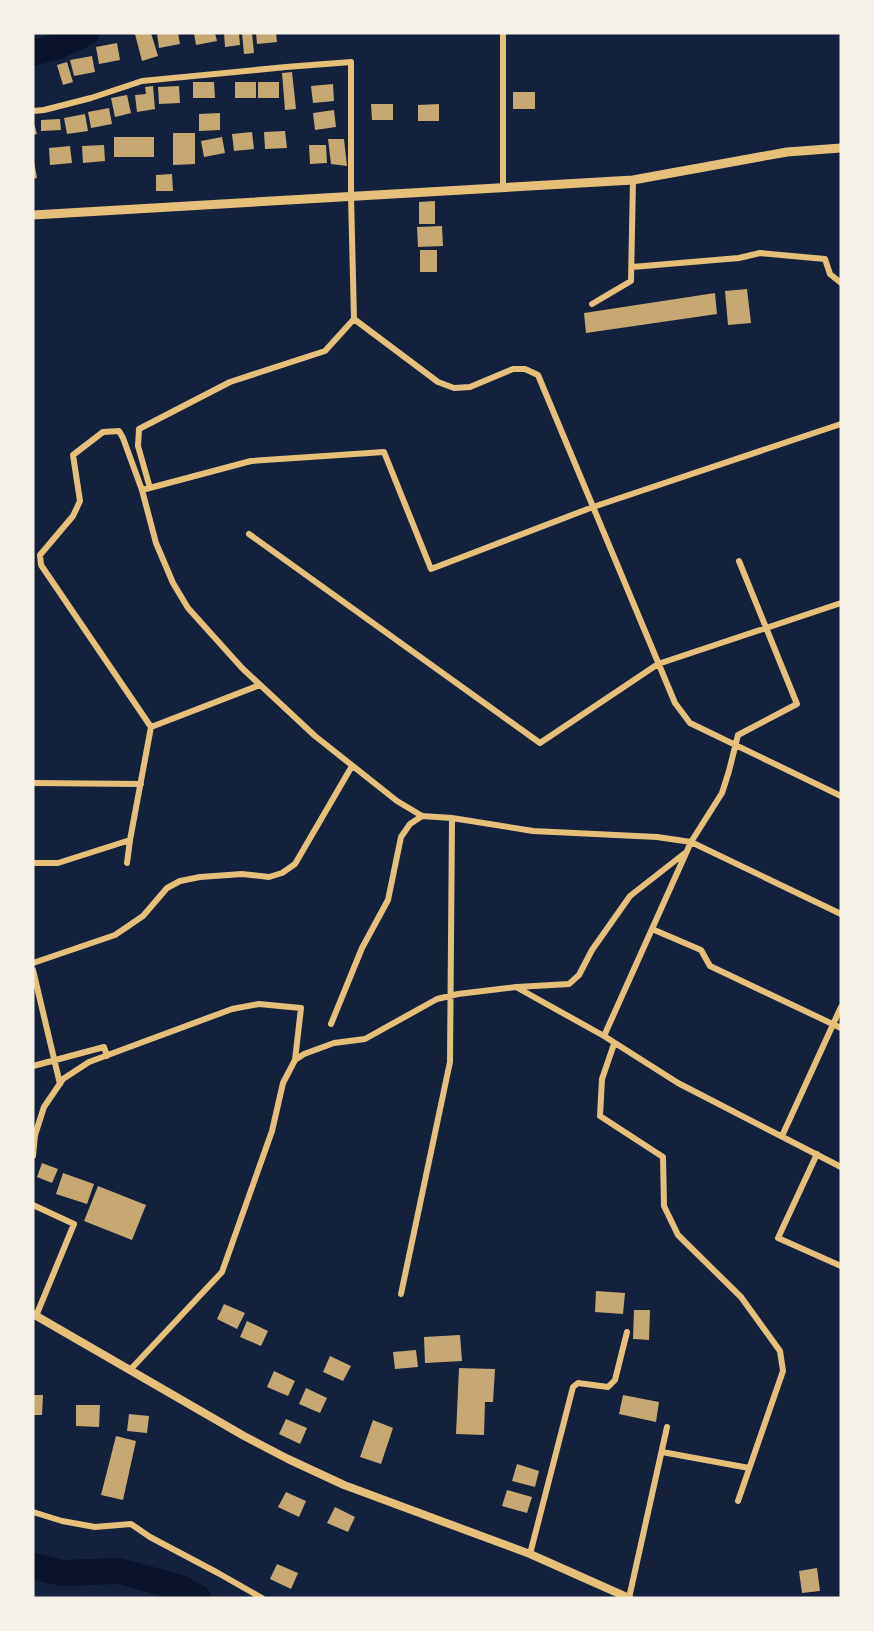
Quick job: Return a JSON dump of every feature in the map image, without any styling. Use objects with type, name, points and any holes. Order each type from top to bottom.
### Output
[{"type":"main road","points":[[33,215],[633,180],[787,152],[841,148]]},
{"type":"street","points":[[502,33],[503,188]]},
{"type":"street","points":[[33,111],[91,98],[142,81],[351,62],[354,319],[325,351],[230,382],[138,429],[138,446],[150,488]]},
{"type":"street","points":[[592,304],[631,281],[633,180]]},
{"type":"street","points":[[632,267],[739,258],[760,253],[825,259],[830,274],[841,283]]},
{"type":"street","points":[[354,319],[438,382],[454,388],[470,387],[513,369],[525,369],[538,375],[675,703],[690,723],[841,796]]},
{"type":"street","points":[[142,490],[251,461],[384,452],[431,569],[593,507],[841,424]]},
{"type":"street","points":[[127,863],[152,727],[41,565],[40,555],[73,516],[80,501],[73,455],[103,432],[119,431],[142,490],[156,543],[173,583],[188,608],[242,668],[315,736],[397,801],[422,816],[452,818],[533,831],[657,837],[691,842],[841,914]]},
{"type":"street","points":[[249,534],[540,743],[658,664],[841,603]]},
{"type":"street","points":[[604,1036],[691,842],[722,793],[738,735],[797,704],[739,561]]},
{"type":"street","points":[[152,727],[260,684]]},
{"type":"street","points":[[33,963],[115,935],[143,916],[167,888],[180,881],[242,874],[269,877],[282,873],[295,864],[352,766]]},
{"type":"street","points":[[33,783],[141,784]]},
{"type":"street","points":[[331,1024],[362,948],[388,900],[401,837],[411,824],[422,816]]},
{"type":"street","points":[[401,1294],[450,1062],[452,818]]},
{"type":"street","points":[[33,864],[58,863],[130,840]]},
{"type":"street","points":[[295,1060],[304,1054],[334,1043],[365,1039],[437,999],[516,987],[569,984],[579,975],[592,950],[630,896],[686,853]]},
{"type":"street","points":[[652,928],[701,950],[710,966],[841,1028]]},
{"type":"street","points":[[33,970],[60,1084]]},
{"type":"street","points":[[516,987],[604,1036],[678,1083],[841,1167]]},
{"type":"street","points":[[33,1156],[35,1135],[44,1107],[63,1079],[89,1062],[232,1009],[259,1004],[301,1008],[295,1060],[283,1083],[272,1131],[222,1272],[130,1370]]},
{"type":"street","points":[[782,1136],[841,1007]]},
{"type":"street","points":[[614,1044],[602,1079],[600,1116],[663,1157],[664,1206],[678,1236],[741,1297],[780,1351],[783,1371],[738,1501]]},
{"type":"street","points":[[33,1066],[104,1047],[107,1056]]},
{"type":"street","points":[[817,1154],[778,1238],[841,1266]]},
{"type":"street","points":[[33,1205],[74,1224],[35,1315],[244,1436],[297,1463],[344,1485],[530,1554],[629,1598],[667,1427]]},
{"type":"street","points":[[530,1554],[573,1387],[578,1383],[608,1387],[615,1380],[627,1332]]},
{"type":"street","points":[[662,1452],[749,1468]]},
{"type":"street","points":[[33,1512],[62,1521],[95,1527],[131,1524],[150,1537],[262,1598]]},
{"type":"building","points":[[151,33],[158,56],[142,61],[135,34]]},
{"type":"building","points":[[157,33],[178,33],[180,44],[159,48]]},
{"type":"building","points":[[194,33],[215,33],[217,41],[196,45]]},
{"type":"building","points":[[224,33],[239,33],[240,45],[225,47]]},
{"type":"building","points":[[242,33],[252,33],[254,53],[244,54]]},
{"type":"building","points":[[256,33],[276,33],[277,42],[257,44]]},
{"type":"building","points":[[117,43],[120,60],[99,64],[96,47]]},
{"type":"building","points":[[92,56],[95,72],[74,76],[70,60]]},
{"type":"building","points":[[67,62],[73,82],[63,85],[57,65]]},
{"type":"building","points":[[292,72],[296,109],[285,110],[282,73]]},
{"type":"building","points":[[193,82],[214,82],[215,98],[193,98]]},
{"type":"building","points":[[235,82],[256,82],[256,98],[235,98]]},
{"type":"building","points":[[258,82],[279,82],[279,98],[258,98]]},
{"type":"building","points":[[333,84],[334,101],[313,103],[311,86]]},
{"type":"building","points":[[153,86],[155,109],[137,112],[135,95],[146,94],[145,87]]},
{"type":"building","points":[[179,86],[180,103],[159,104],[158,87]]},
{"type":"building","points":[[513,92],[535,92],[535,109],[513,109]]},
{"type":"building","points":[[127,95],[131,113],[115,117],[111,98]]},
{"type":"building","points":[[371,104],[393,104],[393,120],[372,120]]},
{"type":"building","points":[[439,104],[439,121],[418,121],[418,105]]},
{"type":"building","points":[[109,108],[112,124],[91,128],[88,112]]},
{"type":"building","points":[[334,110],[336,127],[315,130],[313,113]]},
{"type":"building","points":[[220,113],[220,130],[199,131],[199,114]]},
{"type":"building","points":[[85,114],[88,131],[67,134],[64,118]]},
{"type":"building","points":[[60,119],[61,130],[41,131],[41,120]]},
{"type":"building","points":[[33,120],[37,134],[33,135]]},
{"type":"building","points":[[285,131],[287,148],[265,149],[264,132]]},
{"type":"building","points":[[252,132],[254,149],[234,151],[232,134]]},
{"type":"building","points":[[173,133],[195,133],[195,164],[173,165]]},
{"type":"building","points":[[114,137],[154,137],[154,157],[114,157]]},
{"type":"building","points":[[222,137],[225,153],[204,157],[201,141]]},
{"type":"building","points":[[328,139],[344,139],[347,166],[331,164]]},
{"type":"building","points":[[104,145],[105,161],[83,163],[82,146]]},
{"type":"building","points":[[309,145],[326,145],[327,163],[310,164]]},
{"type":"building","points":[[70,146],[72,163],[50,165],[49,148]]},
{"type":"building","points":[[33,161],[37,178],[33,179]]},
{"type":"building","points":[[172,174],[173,191],[156,191],[156,175]]},
{"type":"building","points":[[435,201],[435,224],[419,224],[419,202]]},
{"type":"building","points":[[442,226],[443,246],[418,247],[417,227]]},
{"type":"building","points":[[420,250],[437,250],[437,272],[420,272]]},
{"type":"building","points":[[747,289],[751,323],[728,325],[725,291]]},
{"type":"building","points":[[715,293],[717,314],[586,333],[584,313]]},
{"type":"building","points":[[42,1163],[58,1169],[52,1183],[37,1177]]},
{"type":"building","points":[[63,1173],[94,1184],[87,1204],[56,1194]]},
{"type":"building","points":[[98,1186],[146,1205],[132,1240],[84,1221]]},
{"type":"building","points":[[596,1291],[625,1293],[623,1314],[595,1312]]},
{"type":"building","points":[[224,1304],[245,1313],[237,1329],[217,1319]]},
{"type":"building","points":[[634,1310],[650,1310],[649,1340],[633,1339]]},
{"type":"building","points":[[247,1321],[268,1331],[261,1346],[240,1337]]},
{"type":"building","points":[[460,1335],[462,1361],[425,1363],[424,1337]]},
{"type":"building","points":[[416,1350],[418,1367],[395,1369],[393,1352]]},
{"type":"building","points":[[330,1356],[351,1366],[343,1381],[323,1372]]},
{"type":"building","points":[[459,1368],[495,1369],[493,1402],[485,1402],[484,1435],[456,1434]]},
{"type":"building","points":[[274,1371],[295,1381],[288,1396],[267,1387]]},
{"type":"building","points":[[306,1388],[327,1398],[320,1413],[299,1404]]},
{"type":"building","points":[[33,1395],[43,1395],[42,1415],[33,1415]]},
{"type":"building","points":[[623,1395],[659,1402],[656,1422],[619,1414]]},
{"type":"building","points":[[76,1405],[100,1405],[99,1427],[76,1426]]},
{"type":"building","points":[[129,1414],[149,1416],[147,1433],[127,1431]]},
{"type":"building","points":[[286,1419],[307,1428],[300,1444],[279,1434]]},
{"type":"building","points":[[373,1420],[393,1428],[381,1464],[360,1457]]},
{"type":"building","points":[[116,1436],[136,1441],[123,1500],[101,1495]]},
{"type":"building","points":[[517,1464],[539,1471],[535,1487],[512,1481]]},
{"type":"building","points":[[507,1490],[532,1497],[527,1513],[502,1506]]},
{"type":"building","points":[[286,1492],[306,1501],[299,1517],[278,1507]]},
{"type":"building","points":[[335,1507],[355,1517],[348,1532],[327,1523]]},
{"type":"building","points":[[277,1564],[298,1573],[291,1589],[270,1579]]},
{"type":"building","points":[[817,1568],[820,1591],[802,1593],[799,1571]]},
{"type":"waterway","points":[[33,53],[56,47],[86,33]]},
{"type":"waterway","points":[[33,1566],[63,1573],[119,1571],[181,1588],[198,1598]]}]
